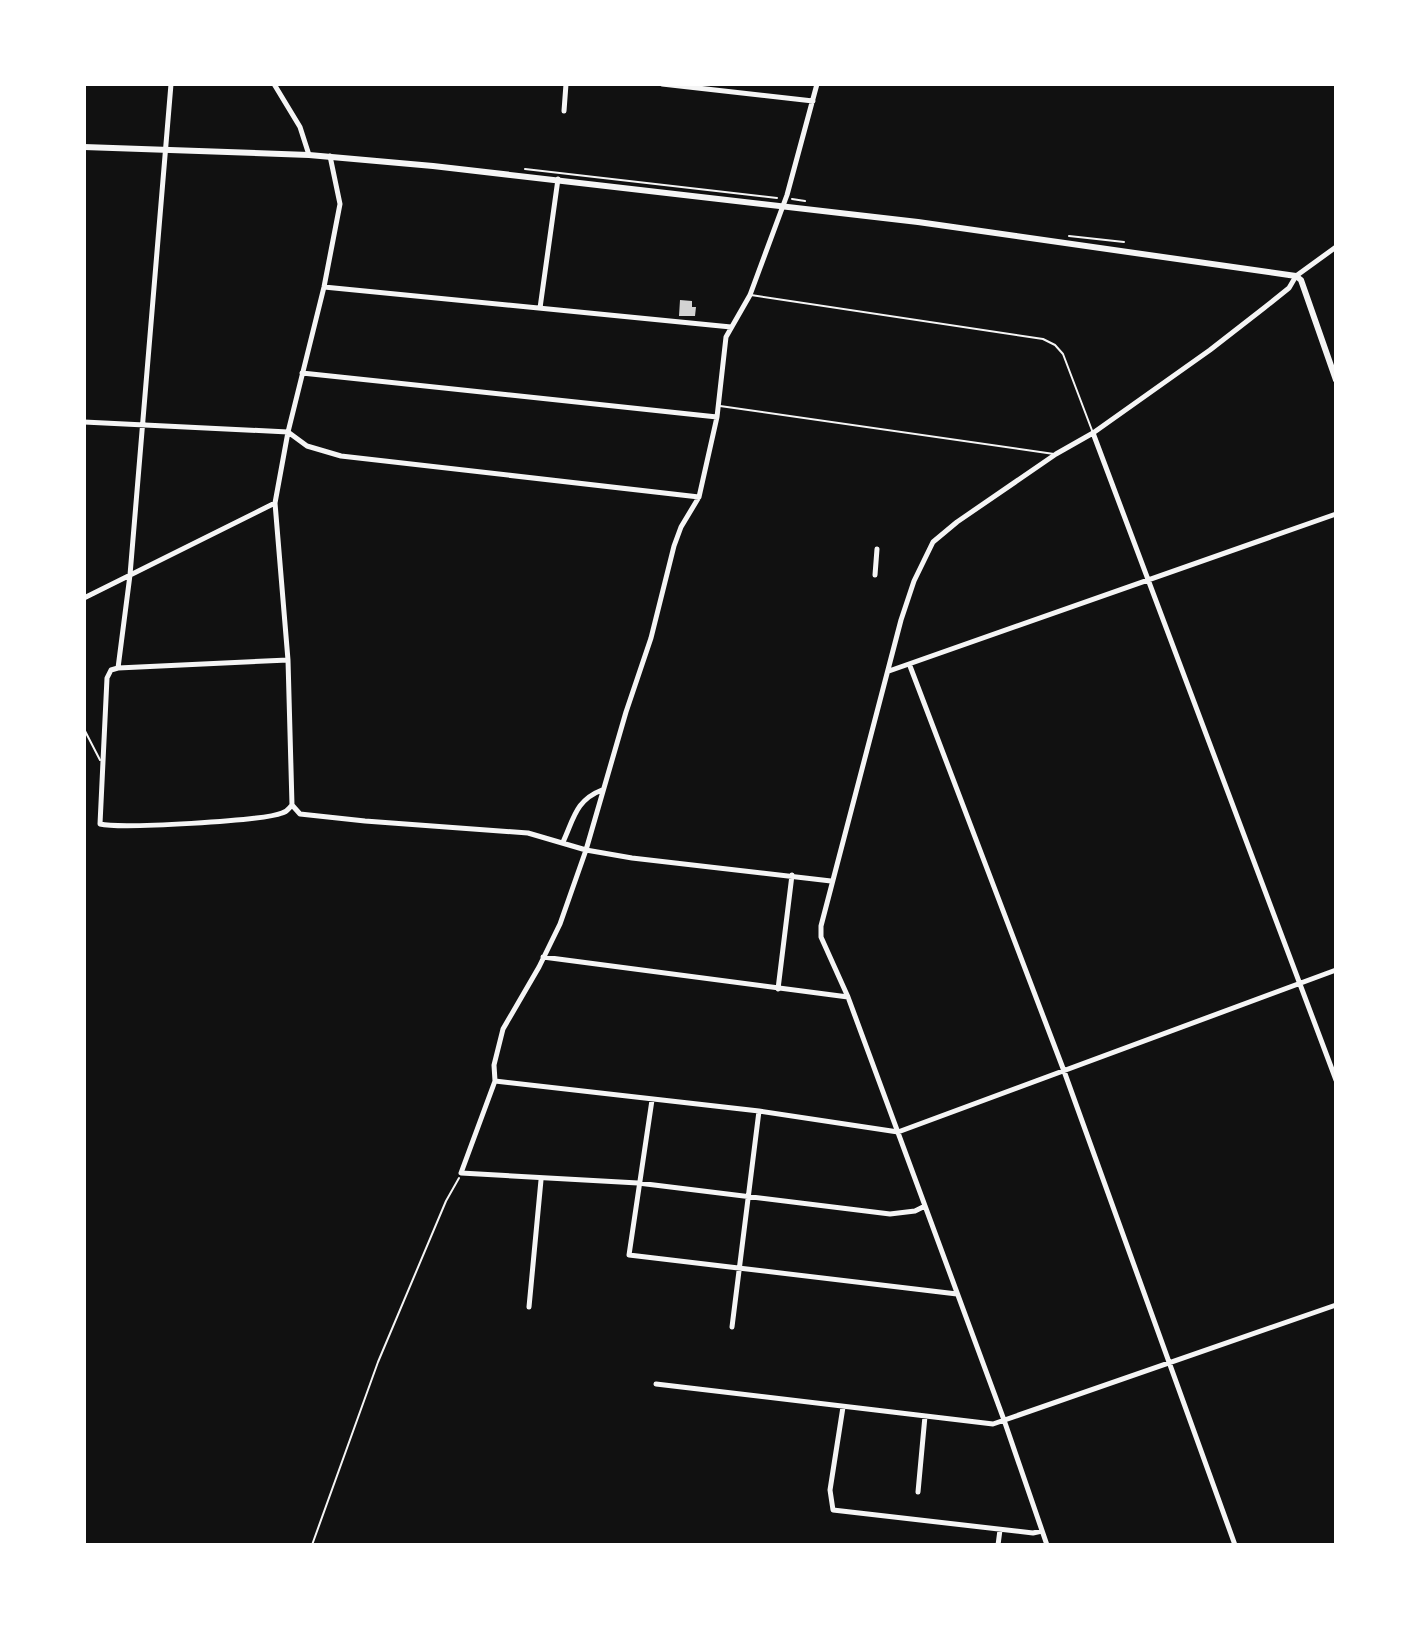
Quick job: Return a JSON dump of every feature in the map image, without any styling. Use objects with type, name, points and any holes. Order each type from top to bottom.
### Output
[{"type":"street","points":[[118,668],[144,424],[171,84]]},
{"type":"street","points":[[274,84],[300,127],[309,155]]},
{"type":"street","points":[[564,111],[566,84]]},
{"type":"street","points":[[662,84],[813,101]]},
{"type":"street","points":[[817,84],[783,206],[750,295],[726,337],[717,417],[699,497],[674,546],[651,638],[586,850],[566,909],[503,1029],[494,1065],[495,1081],[461,1173],[541,1180],[638,1183],[890,1214],[915,1211],[925,1206]]},
{"type":"street","points":[[84,147],[330,156],[558,179],[783,206],[1296,276],[1301,280],[1336,380]]},
{"type":"street","points":[[330,156],[340,204],[275,503],[288,660],[292,805],[300,814],[528,833],[586,850],[632,858],[831,881]]},
{"type":"street","points":[[540,308],[558,179]]},
{"type":"street","points":[[1047,1545],[848,997],[821,937],[831,881],[914,581],[933,542],[1056,454],[1093,433],[1264,308],[1289,288],[1296,276],[1336,247]]},
{"type":"street","points":[[324,287],[731,327]]},
{"type":"street","points":[[302,373],[717,417]]},
{"type":"street","points":[[84,422],[288,432],[307,446],[341,456],[699,497]]},
{"type":"street","points":[[1093,433],[1336,1080]]},
{"type":"street","points":[[84,598],[275,503]]},
{"type":"street","points":[[889,671],[1336,514]]},
{"type":"street","points":[[875,575],[877,549]]},
{"type":"street","points":[[288,660],[111,670],[107,678],[100,824],[160,824],[266,816],[285,813],[292,805]]},
{"type":"street","points":[[910,666],[1064,1071],[1235,1545]]},
{"type":"street","points":[[563,842],[585,798],[603,789]]},
{"type":"street","points":[[778,989],[792,875]]},
{"type":"street","points":[[543,957],[848,997]]},
{"type":"street","points":[[495,1081],[759,1111],[898,1132],[1336,970]]},
{"type":"street","points":[[652,1100],[629,1255],[957,1294]]},
{"type":"street","points":[[732,1327],[759,1111]]},
{"type":"street","points":[[529,1307],[541,1180]]},
{"type":"street","points":[[656,1384],[993,1424],[1336,1305]]},
{"type":"street","points":[[843,1406],[830,1490],[833,1510],[1000,1530],[1042,1531]]},
{"type":"street","points":[[918,1492],[925,1416]]},
{"type":"street","points":[[998,1545],[1000,1530]]},
{"type":"lane","points":[[750,295],[1043,339],[1063,354],[1093,433]]},
{"type":"lane","points":[[717,405],[1056,454]]},
{"type":"lane","points":[[84,729],[103,766]]},
{"type":"path","points":[[312,1545],[378,1362],[446,1201],[461,1173]]},
{"type":"building","points":[[680,300],[692,301],[692,307],[696,307],[695,316],[679,316]]}]
